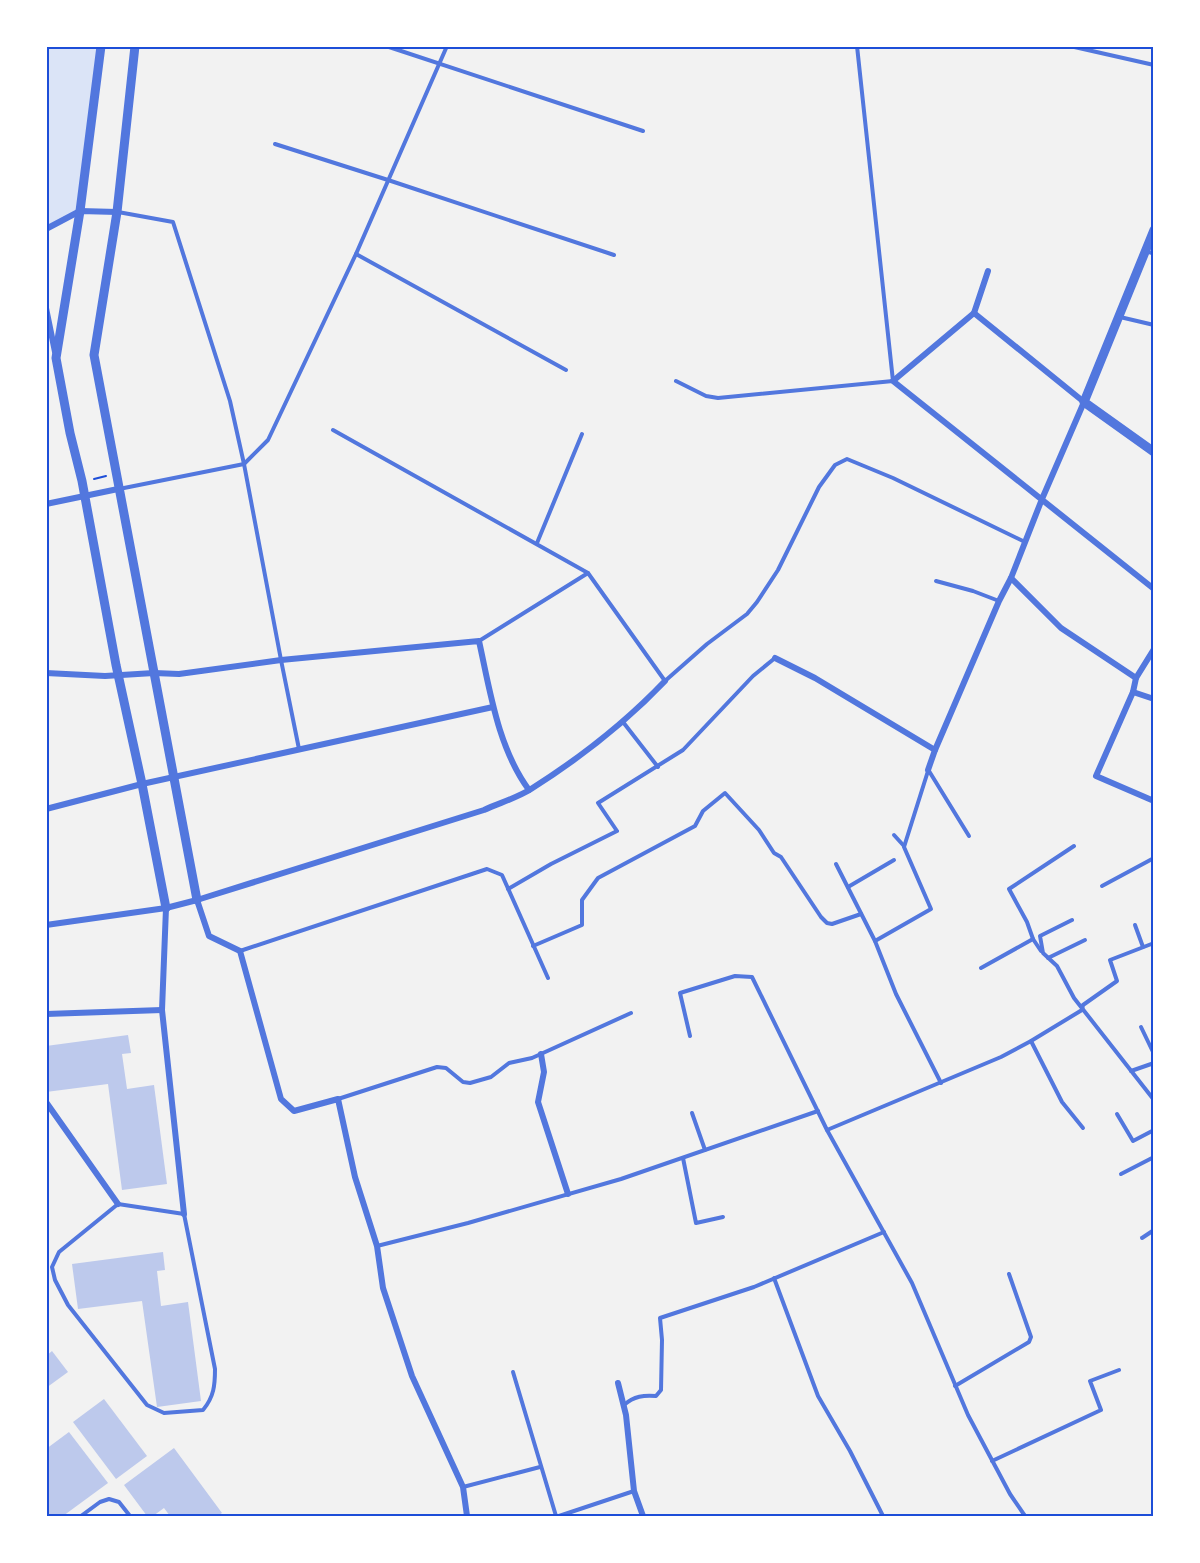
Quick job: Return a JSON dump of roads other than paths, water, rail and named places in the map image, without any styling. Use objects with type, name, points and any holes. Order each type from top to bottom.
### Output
[{"type":"street","points":[[56,358],[80,212],[101,46]]},
{"type":"street","points":[[135,46],[117,212],[94,355],[197,900],[208,936],[240,951],[281,1099],[294,1111],[338,1099],[355,1177],[377,1246],[383,1288],[412,1376],[463,1487],[467,1516]]},
{"type":"street","points":[[46,229],[80,212],[117,212]]},
{"type":"street","points":[[928,770],[999,601],[1011,578],[1119,317],[1149,252],[1154,230]]},
{"type":"street","points":[[988,271],[974,313],[892,381],[1154,589]]},
{"type":"street","points":[[46,308],[166,908],[162,1010],[184,1214]]},
{"type":"street","points":[[974,313],[1084,402],[1154,452]]},
{"type":"street","points":[[46,504],[118,489]]},
{"type":"street","points":[[1011,578],[1061,628],[1136,678]]},
{"type":"street","points":[[46,673],[179,674],[280,660],[479,640],[493,707],[510,758],[518,775],[529,790]]},
{"type":"street","points":[[1154,649],[1136,678],[1133,692],[1096,776],[1154,801]]},
{"type":"street","points":[[775,658],[815,678],[935,750]]},
{"type":"street","points":[[46,925],[166,908],[197,900],[484,810],[529,790],[598,742],[623,722],[665,681]]},
{"type":"street","points":[[1133,692],[1154,699]]},
{"type":"street","points":[[46,809],[142,784],[493,707]]},
{"type":"street","points":[[46,1014],[162,1010]]},
{"type":"street","points":[[541,1054],[544,1072],[538,1102],[568,1194]]},
{"type":"street","points":[[46,1102],[118,1204]]},
{"type":"street","points":[[618,1383],[624,1405],[634,1491],[643,1516]]},
{"type":"lane","points":[[386,46],[642,131]]},
{"type":"lane","points":[[118,489],[244,464],[268,440],[356,255],[447,46]]},
{"type":"lane","points":[[676,381],[706,396],[718,398],[892,381],[857,46]]},
{"type":"lane","points":[[1070,46],[1154,65]]},
{"type":"lane","points":[[275,144],[614,255]]},
{"type":"lane","points":[[117,212],[173,222],[230,401],[299,749]]},
{"type":"lane","points":[[356,255],[566,370]]},
{"type":"lane","points":[[1119,317],[1154,325]]},
{"type":"lane","points":[[333,430],[588,573],[665,681],[707,644],[747,614],[757,603],[778,570],[819,487],[835,465],[847,459],[893,478],[1025,542]]},
{"type":"lane","points":[[537,543],[582,434]]},
{"type":"lane","points":[[479,640],[588,573]]},
{"type":"lane","points":[[936,581],[999,601]]},
{"type":"lane","points":[[508,890],[551,864],[616,831],[598,803],[683,750],[753,676],[775,658]]},
{"type":"lane","points":[[623,722],[658,767]]},
{"type":"lane","points":[[928,770],[969,836]]},
{"type":"lane","points":[[904,847],[928,770]]},
{"type":"lane","points":[[533,946],[582,925],[582,900],[598,878],[695,826],[703,811],[725,792],[759,830],[774,853],[781,857],[827,923],[832,924],[861,914]]},
{"type":"lane","points":[[875,941],[931,909],[904,847],[894,835]]},
{"type":"lane","points":[[1074,846],[1009,889],[1027,922],[1033,939],[1043,953],[1057,966],[1082,1010],[1154,1100]]},
{"type":"lane","points":[[1102,886],[1154,858]]},
{"type":"lane","points":[[848,887],[894,860]]},
{"type":"lane","points":[[836,864],[875,941],[896,994],[941,1083]]},
{"type":"lane","points":[[240,951],[488,869],[502,875],[548,978]]},
{"type":"lane","points":[[1043,953],[1040,936],[1072,920]]},
{"type":"lane","points":[[1135,925],[1143,947]]},
{"type":"lane","points":[[981,968],[1033,939]]},
{"type":"lane","points":[[1048,958],[1085,940]]},
{"type":"lane","points":[[827,1130],[941,1083],[1031,1041],[1082,1010],[1083,1005],[1117,981],[1110,960],[1154,943]]},
{"type":"lane","points":[[690,1036],[680,993],[735,976],[752,977],[827,1130],[912,1283],[968,1415],[1025,1516]]},
{"type":"lane","points":[[338,1099],[437,1067],[446,1068],[463,1082],[470,1083],[491,1077],[509,1063],[541,1054],[631,1013]]},
{"type":"lane","points":[[1141,1027],[1154,1054]]},
{"type":"lane","points":[[1031,1041],[1062,1102],[1083,1128]]},
{"type":"lane","points":[[1131,1071],[1154,1063]]},
{"type":"lane","points":[[377,1246],[568,1194],[683,1158],[818,1111]]},
{"type":"lane","points":[[692,1113],[705,1150]]},
{"type":"lane","points":[[1117,1114],[1133,1141],[1154,1130]]},
{"type":"lane","points":[[1121,1174],[1154,1157]]},
{"type":"lane","points":[[683,1158],[696,1223],[723,1217]]},
{"type":"lane","points":[[118,1204],[184,1214],[215,1369],[215,1386],[210,1401],[203,1410],[164,1413],[147,1405],[68,1305],[55,1280],[52,1267],[59,1252],[118,1204]]},
{"type":"lane","points":[[1142,1238],[1154,1230]]},
{"type":"lane","points":[[624,1405],[631,1399],[647,1395],[656,1396],[661,1390],[660,1318],[774,1278],[884,1232]]},
{"type":"lane","points":[[955,1386],[1029,1342],[1031,1337],[1009,1274]]},
{"type":"lane","points":[[774,1278],[818,1396],[883,1516]]},
{"type":"lane","points":[[992,1461],[1101,1410],[1090,1381],[1119,1370]]},
{"type":"lane","points":[[513,1372],[540,1467],[558,1516],[634,1491]]},
{"type":"lane","points":[[463,1487],[540,1467]]},
{"type":"lane","points":[[81,1516],[109,1498],[119,1502],[130,1516]]}]
